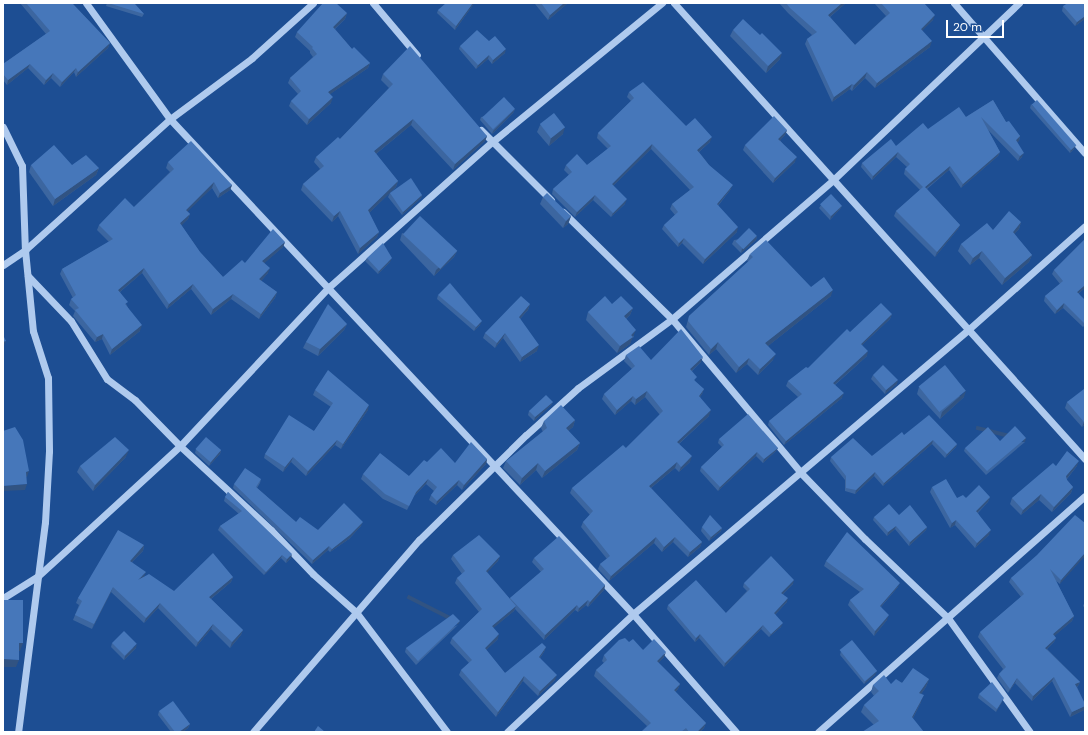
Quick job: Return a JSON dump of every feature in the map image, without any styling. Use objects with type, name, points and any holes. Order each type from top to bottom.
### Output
[{"type":"street","points":[[86,3],[170,119],[329,287],[632,614],[736,732]]},
{"type":"street","points":[[3,265],[25,250],[170,119],[252,58],[313,3]]},
{"type":"street","points":[[374,3],[425,63]]},
{"type":"street","points":[[3,598],[37,577],[180,446],[329,287],[492,142],[662,3]]},
{"type":"street","points":[[674,3],[1085,459]]},
{"type":"street","points":[[954,3],[1085,153]]},
{"type":"street","points":[[253,732],[419,540],[494,466],[578,388],[672,318],[833,180],[983,35],[1019,3]]},
{"type":"street","points":[[476,124],[492,142],[672,318],[801,473],[865,539],[948,618],[1030,732]]},
{"type":"street","points":[[3,127],[22,166],[25,250],[33,330],[48,378],[49,451],[45,522],[37,577],[29,660],[18,732]]},
{"type":"street","points":[[507,732],[632,614],[801,473],[969,329],[1085,226]]},
{"type":"street","points":[[28,276],[71,321],[108,379],[135,400],[180,446],[356,612],[447,732]]},
{"type":"street","points":[[818,732],[1085,496]]},
{"type":"building","points":[[26,3],[72,3],[110,43],[78,72],[76,68],[62,82],[53,73],[46,80],[30,64],[8,80],[3,74],[3,64],[50,31]]},
{"type":"building","points":[[108,3],[134,3],[144,14]]},
{"type":"building","points":[[323,3],[336,3],[347,13],[333,27],[352,49],[354,47],[370,63],[328,92],[333,97],[309,119],[291,101],[301,91],[290,78],[317,54],[312,48],[313,47],[297,32]]},
{"type":"building","points":[[446,3],[473,3],[456,26],[438,10]]},
{"type":"building","points":[[541,3],[564,3],[550,15]]},
{"type":"building","points":[[786,3],[842,3],[828,15],[855,45],[890,13],[881,3],[924,3],[935,15],[921,29],[932,41],[877,83],[867,72],[854,85],[852,84],[834,97],[807,39],[817,32]]},
{"type":"building","points":[[1068,3],[1085,3],[1085,16],[1077,22],[1063,6]]},
{"type":"building","points":[[743,19],[760,35],[762,33],[782,53],[768,66],[733,30]]},
{"type":"building","points":[[477,30],[489,41],[495,36],[506,49],[493,60],[489,55],[478,65],[460,46]]},
{"type":"building","points":[[410,46],[487,136],[455,164],[413,119],[374,151],[398,181],[368,210],[379,232],[360,248],[340,211],[334,216],[303,184],[324,166],[316,157],[338,137],[340,139],[393,84],[383,74]]},
{"type":"building","points":[[643,82],[686,126],[695,118],[712,137],[697,150],[709,165],[733,185],[717,204],[738,227],[705,259],[684,238],[679,243],[664,225],[678,212],[672,204],[694,187],[652,144],[612,184],[627,199],[613,213],[595,195],[577,212],[553,189],[572,172],[566,165],[577,154],[587,165],[611,146],[598,133],[634,98],[629,92]]},
{"type":"building","points":[[504,97],[515,109],[493,129],[482,117]]},
{"type":"building","points":[[993,100],[1006,122],[1009,121],[1020,136],[1016,140],[1024,153],[1020,156],[981,117],[1000,152],[963,184],[950,166],[925,187],[960,225],[937,252],[896,211],[923,187],[905,169],[910,164],[898,152],[873,176],[862,163],[891,139],[896,146],[923,123],[928,129],[959,107],[966,117]]},
{"type":"building","points":[[1037,100],[1076,145],[1071,150],[1032,105]]},
{"type":"building","points":[[554,113],[565,127],[551,138],[540,124]]},
{"type":"building","points":[[774,116],[787,130],[778,139],[797,157],[775,178],[745,145]]},
{"type":"building","points":[[191,141],[232,185],[220,193],[214,182],[186,210],[190,214],[180,223],[200,252],[223,277],[242,260],[245,263],[273,229],[285,242],[262,261],[270,268],[259,279],[277,292],[261,314],[233,294],[213,309],[193,284],[169,304],[144,268],[118,290],[128,302],[125,304],[142,325],[112,349],[103,334],[97,337],[75,310],[79,308],[71,299],[76,295],[62,269],[113,239],[99,225],[125,198],[134,207],[174,169],[168,162]]},
{"type":"building","points":[[54,145],[72,165],[86,155],[99,168],[55,199],[31,165]]},
{"type":"building","points":[[411,178],[422,195],[403,212],[390,193]]},
{"type":"building","points":[[547,193],[571,216],[566,221],[543,197]]},
{"type":"building","points":[[831,194],[842,206],[831,216],[820,204]]},
{"type":"building","points":[[1009,211],[1021,222],[1013,232],[1032,255],[1005,278],[982,251],[973,258],[961,244],[987,223],[993,230]]},
{"type":"building","points":[[420,216],[457,251],[440,269],[403,234]]},
{"type":"building","points":[[749,228],[757,236],[743,249],[736,241]]},
{"type":"building","points":[[1085,239],[1085,285],[1077,292],[1085,300],[1084,323],[1064,303],[1057,310],[1045,296],[1063,281],[1054,270]]},
{"type":"building","points":[[766,240],[811,287],[824,277],[833,290],[765,343],[776,354],[760,369],[749,358],[739,367],[718,342],[711,349],[688,321],[689,316],[753,257],[750,254]]},
{"type":"building","points":[[383,243],[392,258],[379,271],[367,258]]},
{"type":"building","points":[[450,283],[482,321],[476,327],[438,295]]},
{"type":"building","points":[[521,296],[530,304],[519,317],[539,345],[522,357],[505,333],[497,343],[485,333]]},
{"type":"building","points":[[605,296],[612,304],[621,296],[633,308],[624,316],[636,330],[631,335],[633,337],[620,346],[588,312]]},
{"type":"building","points":[[881,303],[892,314],[861,344],[868,351],[833,383],[844,393],[786,441],[769,421],[802,394],[788,381],[806,367],[808,368],[847,329],[850,332]]},
{"type":"building","points":[[328,304],[347,324],[320,349],[306,342]]},
{"type":"building","points":[[681,329],[703,357],[690,369],[697,377],[694,380],[704,389],[699,396],[711,410],[677,442],[692,456],[681,467],[677,462],[649,486],[702,542],[690,552],[675,537],[664,547],[656,537],[611,576],[600,564],[610,556],[583,522],[593,511],[572,488],[623,445],[626,448],[663,411],[647,391],[636,399],[633,396],[617,410],[604,394],[635,366],[626,355],[639,346],[651,360]]},
{"type":"building","points":[[3,335],[6,341],[3,342]]},
{"type":"building","points":[[883,365],[898,380],[886,390],[873,375]]},
{"type":"building","points":[[945,365],[966,391],[939,412],[919,386]]},
{"type":"building","points":[[328,370],[369,405],[343,444],[337,440],[308,471],[293,457],[285,467],[265,454],[289,415],[314,431],[333,403],[315,390]]},
{"type":"building","points":[[1084,389],[1085,420],[1084,422],[1067,402]]},
{"type":"building","points":[[546,395],[553,402],[535,417],[529,411]]},
{"type":"building","points":[[561,405],[575,420],[566,428],[580,443],[545,471],[538,463],[522,478],[506,461],[547,428],[544,421]]},
{"type":"building","points":[[748,414],[778,448],[764,459],[757,452],[720,487],[701,467],[724,445],[719,439]]},
{"type":"building","points":[[929,415],[957,444],[947,454],[933,440],[884,483],[875,472],[856,490],[846,488],[846,476],[831,457],[853,438],[872,456],[902,432],[904,435]]},
{"type":"building","points":[[1015,426],[1026,438],[987,471],[965,448],[988,427],[1000,441]]},
{"type":"building","points":[[15,427],[23,440],[29,471],[26,472],[27,484],[3,486],[3,431]]},
{"type":"building","points":[[115,437],[129,450],[95,485],[80,466]]},
{"type":"building","points":[[206,437],[221,450],[211,462],[196,449]]},
{"type":"building","points":[[471,442],[487,459],[464,485],[459,480],[437,501],[431,495],[437,487],[428,479],[416,492],[409,506],[385,494],[363,474],[380,453],[409,476],[424,460],[427,462],[441,448],[455,463]]},
{"type":"building","points":[[1067,451],[1079,461],[1066,476],[1067,480],[1073,487],[1054,507],[1041,494],[1023,510],[1012,498],[1053,463],[1056,466]]},
{"type":"building","points":[[245,468],[261,479],[256,487],[296,522],[300,517],[318,530],[344,503],[363,522],[350,535],[332,549],[329,546],[313,560],[234,484]]},
{"type":"building","points":[[946,479],[957,498],[963,495],[966,498],[979,485],[990,497],[976,511],[991,530],[977,543],[956,520],[952,523],[932,487]]},
{"type":"building","points":[[228,492],[292,554],[287,559],[282,555],[266,572],[220,526],[242,511],[225,497]]},
{"type":"building","points":[[889,504],[899,515],[910,505],[927,527],[910,542],[896,526],[888,532],[874,517]]},
{"type":"building","points":[[710,515],[722,528],[711,537],[702,527]]},
{"type":"building","points":[[1075,515],[1085,523],[1085,553],[1061,580],[1050,569],[1074,616],[1053,634],[1056,638],[1045,648],[1080,682],[1075,684],[1085,706],[1072,712],[1054,677],[1033,696],[1017,678],[1010,689],[999,674],[1006,667],[980,632],[1024,594],[1011,578],[1037,555]]},
{"type":"building","points":[[118,530],[144,545],[130,561],[146,572],[138,580],[149,574],[174,591],[213,553],[233,577],[209,597],[243,630],[232,642],[213,624],[198,642],[160,603],[146,618],[113,587],[94,624],[75,615],[82,601],[78,598]]},
{"type":"building","points":[[847,532],[900,583],[880,606],[889,615],[875,631],[850,600],[864,589],[826,561]]},
{"type":"building","points":[[479,535],[500,556],[486,571],[516,606],[492,626],[499,634],[485,648],[505,673],[542,643],[546,647],[539,657],[557,675],[540,691],[524,676],[498,712],[461,670],[472,660],[452,638],[482,609],[457,578],[465,571],[453,555]]},
{"type":"building","points":[[559,536],[605,585],[590,602],[588,600],[579,608],[577,605],[545,635],[510,598],[544,569],[534,558]]},
{"type":"building","points":[[771,556],[794,580],[781,593],[788,598],[774,613],[783,623],[771,634],[763,625],[725,663],[700,634],[696,638],[668,605],[696,580],[726,613],[750,589],[744,583]]},
{"type":"building","points":[[3,600],[23,600],[23,643],[19,643],[19,660],[3,659]]},
{"type":"building","points":[[453,614],[460,621],[418,661],[406,648]]},
{"type":"building","points":[[124,631],[137,644],[125,656],[112,643]]},
{"type":"building","points":[[625,638],[629,642],[633,639],[643,650],[654,639],[666,652],[657,661],[680,684],[674,690],[706,723],[697,732],[689,732],[686,728],[681,732],[641,732],[651,723],[596,670],[607,660],[604,655],[619,640]]},
{"type":"building","points":[[852,640],[877,671],[865,681],[840,650]]},
{"type":"building","points":[[913,668],[929,679],[919,693],[924,695],[912,717],[924,732],[862,732],[879,721],[864,705],[879,691],[873,685],[884,675],[891,684],[896,679],[902,683]]},
{"type":"building","points":[[992,682],[1004,698],[997,709],[979,694]]},
{"type":"building","points":[[173,701],[190,724],[179,732],[175,732],[159,711]]},
{"type":"building","points":[[318,726],[325,732],[314,732]]}]
